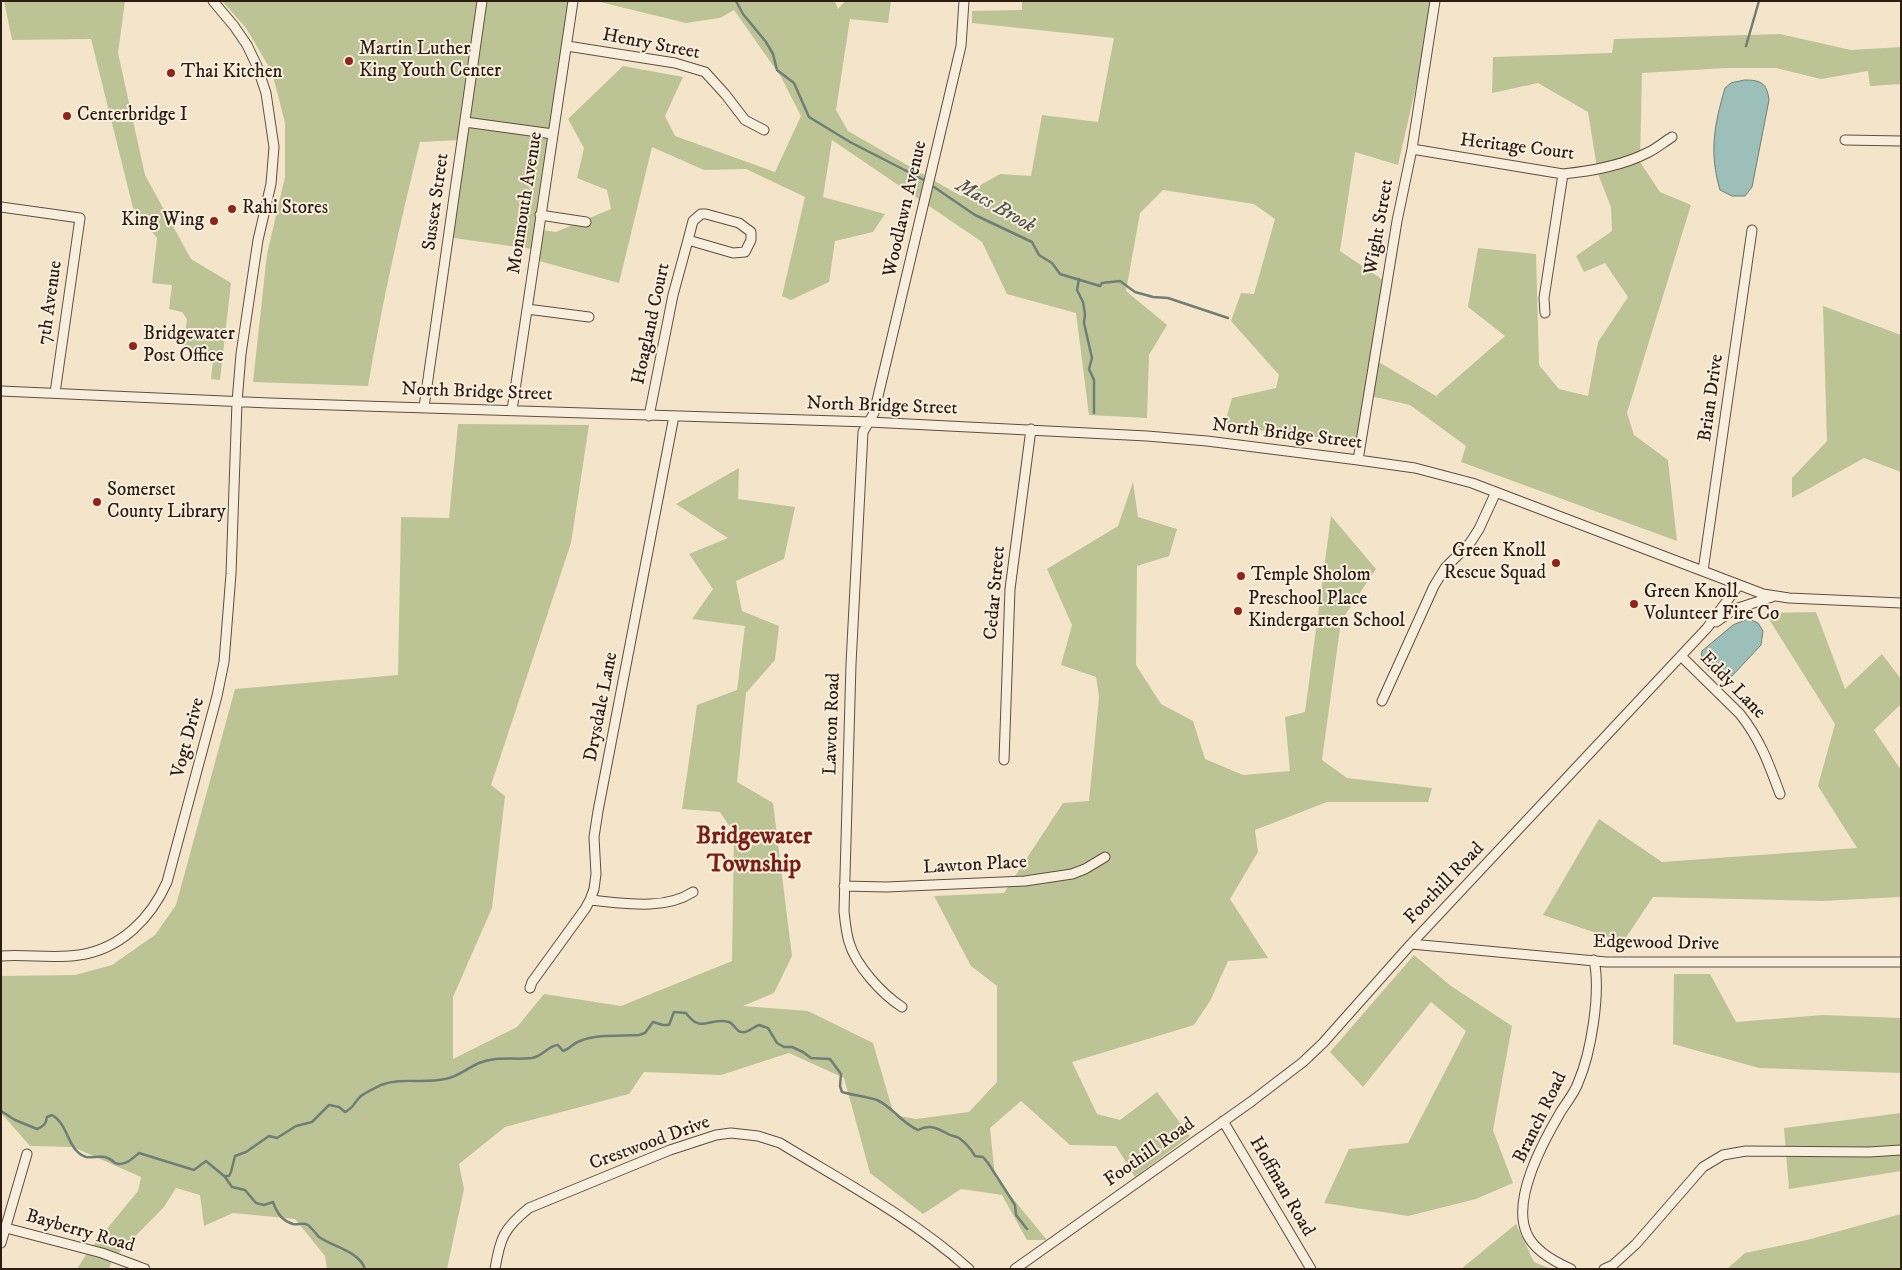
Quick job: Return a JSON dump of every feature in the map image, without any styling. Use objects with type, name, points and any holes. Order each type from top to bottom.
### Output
[{"type":"street","name":"Vogt Drive","points":[[1,956],[69,956],[101,950],[129,934],[145,919],[160,899],[167,882],[217,696],[224,662],[231,574],[237,402],[241,354],[255,256],[271,184],[274,147],[266,93],[257,66],[234,26],[213,1]]},
{"type":"street","name":"Sussex Street","points":[[424,407],[482,1]]},
{"type":"street","name":"Monmouth Avenue","points":[[512,410],[573,1]]},
{"type":"street","name":"Woodlawn Avenue","points":[[869,422],[874,413],[887,364],[961,46],[964,1]]},
{"type":"street","name":"Wight Street","points":[[1358,460],[1397,221],[1412,149],[1435,1]]},
{"type":"street","name":"Henry Street","points":[[567,46],[675,63],[704,72],[725,94],[745,120],[764,130]]},
{"type":"street","points":[[466,122],[553,134]]},
{"type":"street","name":"Heritage Court","points":[[1412,149],[1563,174],[1585,172],[1625,162],[1650,152],[1672,137]]},
{"type":"street","points":[[1845,140],[1901,140]]},
{"type":"street","points":[[1545,313],[1544,298],[1563,174]]},
{"type":"street","name":"7th Avenue","points":[[1,207],[80,218],[55,393]]},
{"type":"street","name":"Hoagland Court","points":[[649,416],[673,296],[693,221],[701,214],[706,214],[739,223],[751,232],[748,247],[741,254],[688,240]]},
{"type":"street","points":[[540,215],[586,222]]},
{"type":"street","name":"Brian Drive","points":[[1703,571],[1752,230]]},
{"type":"street","points":[[527,309],[589,317]]},
{"type":"street","name":"North Bridge Street","points":[[1,390],[237,402],[869,422],[1031,429],[1207,441],[1415,468],[1444,475],[1496,492],[1738,586]]},
{"type":"street","name":"Drysdale Lane","points":[[530,988],[532,982],[586,909],[594,889],[596,874],[594,837],[598,811],[674,416]]},
{"type":"street","name":"Lawton Road","points":[[869,422],[864,432],[851,654],[844,886],[846,927],[856,958],[887,997],[902,1007]]},
{"type":"street","name":"Cedar Street","points":[[1004,760],[1010,589],[1031,429]]},
{"type":"street","points":[[1382,700],[1441,574],[1474,536],[1496,492]]},
{"type":"street","points":[[1738,586],[1775,597],[1901,603]]},
{"type":"street","name":"Foothill Road","points":[[1015,1269],[1303,1062],[1323,1043],[1411,944],[1707,628],[1738,586]]},
{"type":"street","points":[[1707,628],[1735,609],[1746,604],[1775,597]]},
{"type":"street","name":"Eddy Lane","points":[[1681,656],[1748,723],[1756,735],[1780,794]]},
{"type":"street","name":"Lawton Place","points":[[844,886],[886,887],[1025,881],[1072,874],[1084,870],[1105,857]]},
{"type":"street","points":[[590,900],[644,904],[668,902],[694,892]]},
{"type":"street","name":"Edgewood Drive","points":[[1411,944],[1626,962],[1901,962]]},
{"type":"street","name":"Branch Road","points":[[1571,1269],[1536,1247],[1528,1236],[1523,1218],[1524,1200],[1527,1185],[1542,1145],[1577,1086],[1586,1061],[1595,1007],[1596,968],[1594,960]]},
{"type":"street","name":"Hoffman Road","points":[[1223,1121],[1310,1269]]},
{"type":"street","name":"Crestwood Drive","points":[[495,1269],[506,1230],[512,1222],[529,1208],[670,1150],[716,1135],[731,1133],[758,1136],[780,1143],[906,1220],[969,1269]]},
{"type":"street","points":[[1604,1269],[1625,1256],[1703,1168],[1724,1155],[1746,1150],[1869,1152],[1901,1150]]},
{"type":"street","points":[[1,1243],[27,1154]]},
{"type":"street","name":"Bayberry Road","points":[[6,1228],[102,1253],[145,1269]]},
{"type":"green space","points":[[4,1],[125,1],[118,53],[145,175],[191,259],[231,283],[220,380],[211,379],[214,353],[183,347],[187,319],[182,312],[169,309],[172,285],[152,283],[157,238],[133,208],[91,39],[12,40]]},
{"type":"green space","points":[[222,1],[570,2],[536,229],[556,232],[611,209],[607,190],[577,178],[584,148],[568,119],[623,66],[683,77],[665,116],[675,136],[775,172],[801,116],[781,77],[734,10],[720,18],[686,23],[596,1],[835,1],[838,9],[845,1],[891,1],[888,23],[850,19],[836,110],[848,131],[961,196],[1000,174],[1031,176],[1042,115],[1098,122],[1114,38],[972,23],[972,11],[1022,10],[1022,1],[1421,1],[1434,3],[1398,165],[1355,152],[1340,251],[1386,282],[1372,358],[1436,396],[1505,336],[1468,307],[1478,248],[1536,254],[1539,365],[1559,389],[1588,396],[1598,342],[1628,297],[1605,263],[1584,272],[1576,256],[1612,231],[1611,207],[1598,174],[1588,112],[1538,83],[1492,93],[1493,57],[1612,53],[1614,39],[1780,34],[1851,50],[1901,47],[1901,84],[1870,86],[1868,71],[1821,79],[1776,68],[1726,68],[1642,73],[1640,162],[1660,192],[1691,205],[1627,413],[1634,435],[1668,460],[1677,541],[1461,462],[1466,446],[1410,405],[1366,395],[1359,442],[1224,426],[1232,398],[1276,388],[1279,375],[1231,321],[1241,293],[1254,294],[1275,219],[1254,204],[1163,190],[1140,213],[1126,291],[1167,325],[1149,355],[1147,418],[1089,415],[1076,313],[1007,294],[982,242],[832,140],[823,197],[885,214],[873,232],[835,241],[829,282],[791,300],[782,296],[805,197],[746,169],[704,170],[652,147],[619,283],[532,259],[532,249],[447,237],[461,140],[420,142],[379,325],[368,386],[253,382],[267,254],[285,177],[285,123],[272,72],[246,28]]},
{"type":"green space","points":[[1823,306],[1901,335],[1901,472],[1864,458],[1792,498],[1792,478],[1827,441]]},
{"type":"green space","points":[[458,424],[589,425],[571,543],[491,785],[505,796],[492,908],[453,997],[453,1059],[517,1027],[544,994],[621,1006],[732,961],[734,833],[720,812],[682,809],[697,705],[737,690],[745,626],[692,619],[713,589],[689,554],[728,538],[676,504],[739,468],[738,499],[795,507],[784,559],[736,581],[742,611],[779,626],[775,660],[746,693],[737,782],[773,803],[792,956],[774,993],[743,1006],[808,1011],[873,1043],[894,1115],[916,1119],[969,1112],[997,1082],[997,986],[971,966],[934,896],[1004,893],[1063,803],[1089,801],[1099,697],[1096,677],[1061,665],[1072,625],[1047,569],[1118,526],[1133,482],[1138,517],[1177,529],[1169,556],[1137,566],[1136,665],[1161,704],[1193,721],[1205,759],[1243,775],[1290,771],[1285,717],[1305,712],[1331,516],[1376,569],[1341,621],[1322,760],[1347,778],[1432,788],[1428,802],[1327,802],[1255,830],[1258,852],[1230,899],[1268,958],[1228,961],[1210,1001],[1194,1025],[1072,1062],[1097,1114],[1120,1120],[1157,1092],[1190,1136],[1135,1177],[1116,1146],[1070,1145],[1021,1101],[990,1128],[995,1177],[1047,1240],[1027,1240],[1002,1195],[961,1189],[923,1214],[870,1173],[844,1078],[789,1053],[721,1075],[644,1072],[629,1094],[505,1127],[459,1164],[464,1189],[447,1269],[327,1269],[325,1256],[295,1219],[233,1213],[204,1226],[200,1195],[176,1188],[164,1207],[112,1260],[109,1269],[77,1269],[87,1253],[138,1191],[141,1177],[73,1147],[30,1146],[1,1113],[1,976],[75,975],[112,965],[155,935],[176,905],[235,689],[398,675],[401,517],[449,518]]},
{"type":"green space","points":[[1816,612],[1845,689],[1882,654],[1901,679],[1901,704],[1874,730],[1901,770],[1901,897],[1822,901],[1653,897],[1623,942],[1543,915],[1599,819],[1662,862],[1857,848],[1818,786],[1835,724],[1765,613]]},
{"type":"green space","points":[[1414,955],[1451,986],[1512,1026],[1493,1130],[1513,1183],[1476,1199],[1408,1216],[1324,1203],[1349,1149],[1408,1143],[1466,1031],[1431,1002],[1363,1087],[1330,1052]]},
{"type":"green space","points":[[1674,974],[1710,974],[1736,1022],[1823,1015],[1901,1018],[1901,1073],[1759,1068],[1673,1044]]},
{"type":"green space","points":[[1901,1113],[1901,1171],[1789,1189],[1784,1128]]},
{"type":"green space","points":[[1901,1214],[1901,1269],[1727,1269],[1745,1253],[1807,1240]]},
{"type":"green space","points":[[1516,1224],[1534,1262],[1551,1269],[1461,1269]]},
{"type":"water","points":[[1745,80],[1759,82],[1765,86],[1769,100],[1752,187],[1745,196],[1732,196],[1720,190],[1715,163],[1714,139],[1725,88],[1731,83]]},
{"type":"water","points":[[1749,619],[1758,623],[1763,631],[1761,645],[1732,676],[1715,675],[1703,662],[1702,651],[1733,625]]},
{"type":"waterway","name":"Macs Brook","points":[[736,1],[743,14],[766,42],[773,54],[777,70],[794,83],[809,117],[850,142],[924,180]]},
{"type":"waterway","points":[[1746,46],[1759,1]]},
{"type":"waterway","name":"Macs Brook","points":[[934,187],[975,215],[1032,242],[1039,255],[1052,263],[1060,274],[1100,286],[1102,283],[1120,281],[1135,292],[1153,297],[1168,298],[1228,318]]},
{"type":"waterway","points":[[1079,279],[1077,290],[1083,302],[1084,323],[1092,358],[1089,369],[1094,380],[1094,413]]},
{"type":"waterway","points":[[1,1111],[15,1120],[37,1129],[44,1124],[47,1117],[52,1115],[58,1119],[75,1149],[86,1157],[105,1157],[115,1163],[122,1164],[139,1153],[194,1170],[206,1161],[224,1176],[229,1176],[235,1156],[246,1152],[269,1136],[277,1138],[296,1126],[312,1122],[329,1105],[339,1107],[345,1112],[361,1096],[381,1085],[396,1081],[445,1079],[485,1061],[532,1058],[555,1045],[558,1045],[563,1051],[578,1042],[594,1037],[639,1035],[645,1033],[653,1022],[669,1025],[674,1012],[686,1013],[697,1023],[729,1022],[740,1032],[759,1025],[768,1028],[777,1043],[784,1047],[792,1047],[811,1058],[830,1059],[841,1074],[840,1086],[842,1092],[877,1100],[918,1130],[926,1127],[933,1128],[959,1138],[975,1156],[983,1157],[988,1163],[1015,1205],[1016,1215],[1027,1229]]},
{"type":"waterway","points":[[225,1177],[232,1187],[245,1190],[256,1203],[264,1205],[273,1202],[280,1215],[286,1221],[293,1224],[308,1225],[325,1241],[352,1254],[362,1263],[365,1269]]},
{"type":"place","name":"Martin Luther King Youth Center","points":[[349,61]]},
{"type":"place","name":"Thai Kitchen","points":[[171,73]]},
{"type":"place","name":"Centerbridge I","points":[[67,116]]},
{"type":"place","name":"Rahi Stores","points":[[232,209]]},
{"type":"place","name":"King Wing","points":[[214,221]]},
{"type":"place","name":"Bridgewater Post Office","points":[[133,346]]},
{"type":"place","name":"Somerset County Library","points":[[97,502]]},
{"type":"place","name":"Green Knoll Rescue Squad","points":[[1556,563]]},
{"type":"place","name":"Temple Sholom","points":[[1241,576]]},
{"type":"place","name":"Green Knoll Volunteer Fire Co","points":[[1634,604]]},
{"type":"place","name":"Preschool Place Kindergarten School","points":[[1238,611]]},
{"type":"district","name":"Bridgewater Township","points":[[754,852]]}]
